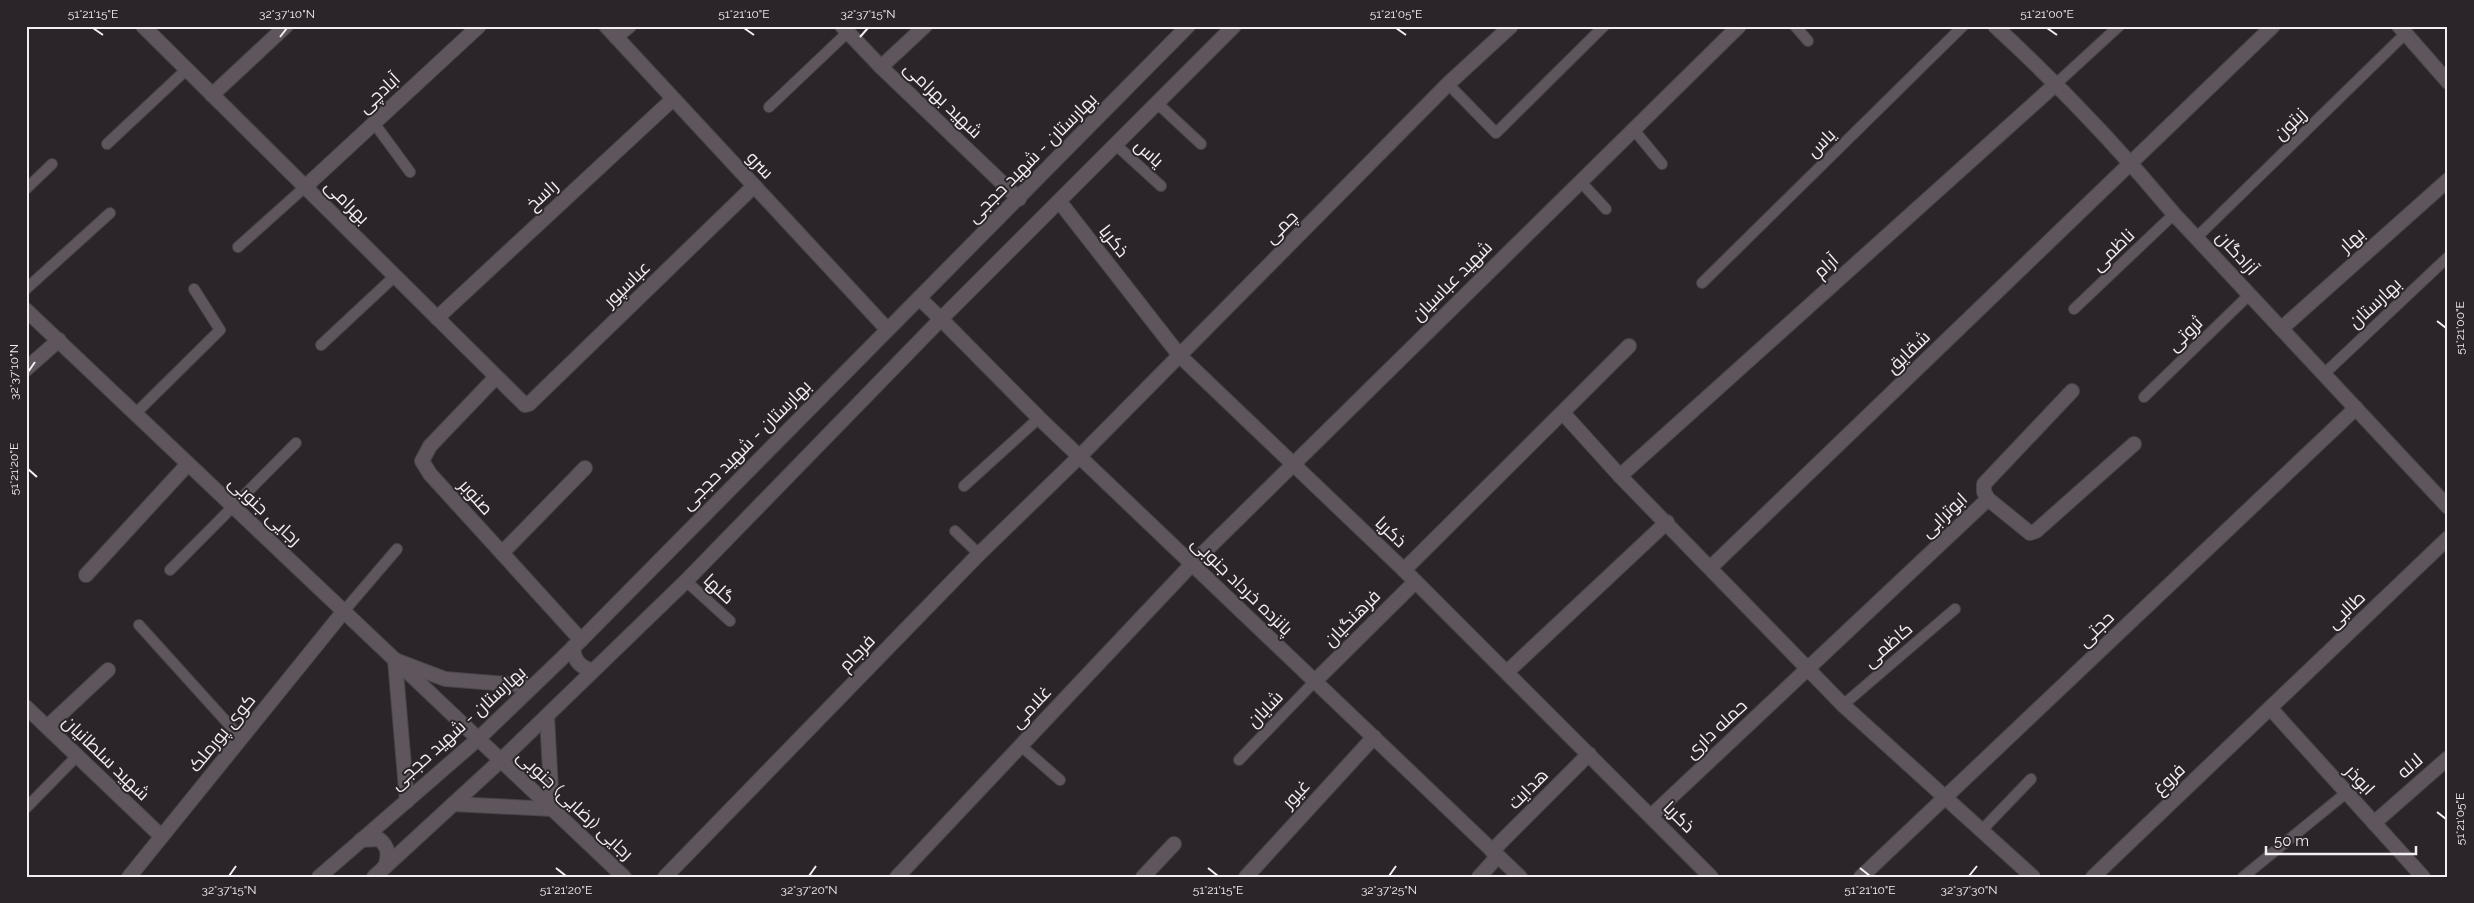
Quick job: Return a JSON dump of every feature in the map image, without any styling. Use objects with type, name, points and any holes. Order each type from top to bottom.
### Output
[{"type":"street","name":"بهرامی","points":[[143,26],[525,405]]},
{"type":"street","points":[[212,95],[286,26]]},
{"type":"street","name":"آبادچی","points":[[305,187],[479,26]]},
{"type":"street","name":"سرو","points":[[606,26],[887,329]]},
{"type":"street","points":[[616,37],[629,26]]},
{"type":"street","points":[[882,67],[925,26]]},
{"type":"street","name":"بهارستان - شهید حججی","points":[[319,877],[478,739],[577,643],[1188,26]]},
{"type":"street","points":[[374,877],[500,761],[686,581],[941,320],[1234,26]]},
{"type":"street","name":"چمی","points":[[1079,457],[1448,84],[1511,26]]},
{"type":"street","name":"آزادگان","points":[[1995,26],[2057,83],[2132,164],[2174,214],[2325,373],[2448,507]]},
{"type":"street","name":"شقایق","points":[[1710,568],[2132,164],[2273,26]]},
{"type":"street","name":"شهید عباسیان","points":[[1192,563],[1634,130],[1735,28]]},
{"type":"street","name":"شهید بهرامی","points":[[845,29],[1018,199]]},
{"type":"street","points":[[2402,30],[2447,80]]},
{"type":"street","name":"آرام","points":[[1620,476],[2057,83]]},
{"type":"street","name":"راسخ","points":[[437,318],[673,99]]},
{"type":"street","name":"بهار","points":[[2282,328],[2448,180]]},
{"type":"street","name":"عباسپور","points":[[525,405],[529,404],[580,356],[754,186]]},
{"type":"street","name":"ذکریا","points":[[1059,201],[1180,356],[1294,463],[1508,672],[1711,877]]},
{"type":"street","name":"پانزده خرداد جنوبی","points":[[919,298],[1079,457],[1520,877]]},
{"type":"street","name":"رجایی جنوبی","points":[[26,310],[478,739]]},
{"type":"street","points":[[26,369],[59,340]]},
{"type":"street","points":[[1404,570],[1630,346]]},
{"type":"street","name":"صنوبر","points":[[496,377],[430,446],[422,461],[430,474],[502,553],[577,643],[574,656],[578,664],[585,669],[593,670]]},
{"type":"street","points":[[1988,499],[1984,492],[1984,484],[2072,391]]},
{"type":"street","name":"حجتی","points":[[1861,877],[2356,408]]},
{"type":"street","points":[[1563,412],[1620,476],[1667,522],[1807,670],[1945,799],[2033,877]]},
{"type":"street","name":"ابوترابی","points":[[1807,670],[1988,499],[2030,533],[2043,524],[2134,444]]},
{"type":"street","name":"فرجام","points":[[665,877],[979,554],[1079,457]]},
{"type":"street","points":[[86,575],[188,464]]},
{"type":"street","points":[[502,553],[585,468]]},
{"type":"street","points":[[1508,672],[1667,522]]},
{"type":"street","name":"طالبی","points":[[2271,708],[2448,538]]},
{"type":"street","name":"غلامی","points":[[897,877],[1192,563]]},
{"type":"street","name":"فرهنگیان","points":[[1315,681],[1415,582]]},
{"type":"street","name":"کوی پورملک","points":[[129,877],[160,836],[242,739],[344,612]]},
{"type":"street","points":[[407,801],[395,660],[445,679],[533,686]]},
{"type":"street","points":[[47,727],[108,670]]},
{"type":"street","name":"حمله داری","points":[[1651,816],[1807,670]]},
{"type":"street","name":"ابوذر","points":[[2271,708],[2423,877]]},
{"type":"street","name":"فروغ","points":[[2093,877],[2271,708]]},
{"type":"street","name":"شهید سلطانیان","points":[[28,714],[47,727],[78,755],[160,836]]},
{"type":"street","points":[[453,804],[552,809],[547,716]]},
{"type":"street","name":"غیور","points":[[1246,877],[1374,737]]},
{"type":"street","name":"رجایی (رضایی) جنوبی","points":[[478,739],[624,877]]},
{"type":"street","name":"هدایت","points":[[1480,877],[1495,853],[1589,754]]},
{"type":"street","name":"لاله","points":[[2374,823],[2448,758]]},
{"type":"street","points":[[361,840],[379,839],[384,844],[388,858],[386,867]]},
{"type":"street","points":[[1143,877],[1174,844]]},
{"type":"lane","points":[[1448,84],[1496,134],[1604,26]]},
{"type":"lane","points":[[1795,26],[1808,40]]},
{"type":"lane","name":"یاس","points":[[1702,283],[1963,26]]},
{"type":"lane","points":[[2057,83],[2118,26]]},
{"type":"lane","points":[[769,107],[845,29]]},
{"type":"lane","name":"زیتون","points":[[2197,237],[2402,30]]},
{"type":"lane","points":[[107,144],[187,70]]},
{"type":"lane","points":[[1157,103],[1201,144]]},
{"type":"lane","points":[[374,123],[410,172]]},
{"type":"lane","points":[[1634,130],[1662,164]]},
{"type":"lane","name":"یاس","points":[[1115,144],[1161,186]]},
{"type":"lane","points":[[26,189],[52,164]]},
{"type":"lane","points":[[1580,181],[1606,209]]},
{"type":"lane","points":[[238,247],[305,187]]},
{"type":"lane","points":[[26,289],[110,214]]},
{"type":"lane","name":"ناظمی","points":[[2074,309],[2174,214]]},
{"type":"lane","name":"بهارستان","points":[[2325,373],[2448,257]]},
{"type":"lane","points":[[321,345],[395,276]]},
{"type":"lane","points":[[135,414],[220,330],[194,290]]},
{"type":"lane","name":"ثروتی","points":[[2144,397],[2249,295]]},
{"type":"lane","points":[[964,486],[1039,418]]},
{"type":"lane","points":[[170,570],[296,443]]},
{"type":"lane","points":[[955,531],[979,554]]},
{"type":"lane","points":[[344,612],[397,549]]},
{"type":"lane","name":"گلها","points":[[686,581],[730,621]]},
{"type":"lane","name":"کاظمی","points":[[1843,705],[1955,609]]},
{"type":"lane","points":[[139,625],[242,739]]},
{"type":"lane","name":"شایان","points":[[1239,760],[1315,681]]},
{"type":"lane","points":[[1020,746],[1060,780]]},
{"type":"lane","points":[[26,808],[78,755]]},
{"type":"lane","points":[[1980,831],[2031,779]]},
{"type":"lane","points":[[2242,877],[2346,793]]}]
